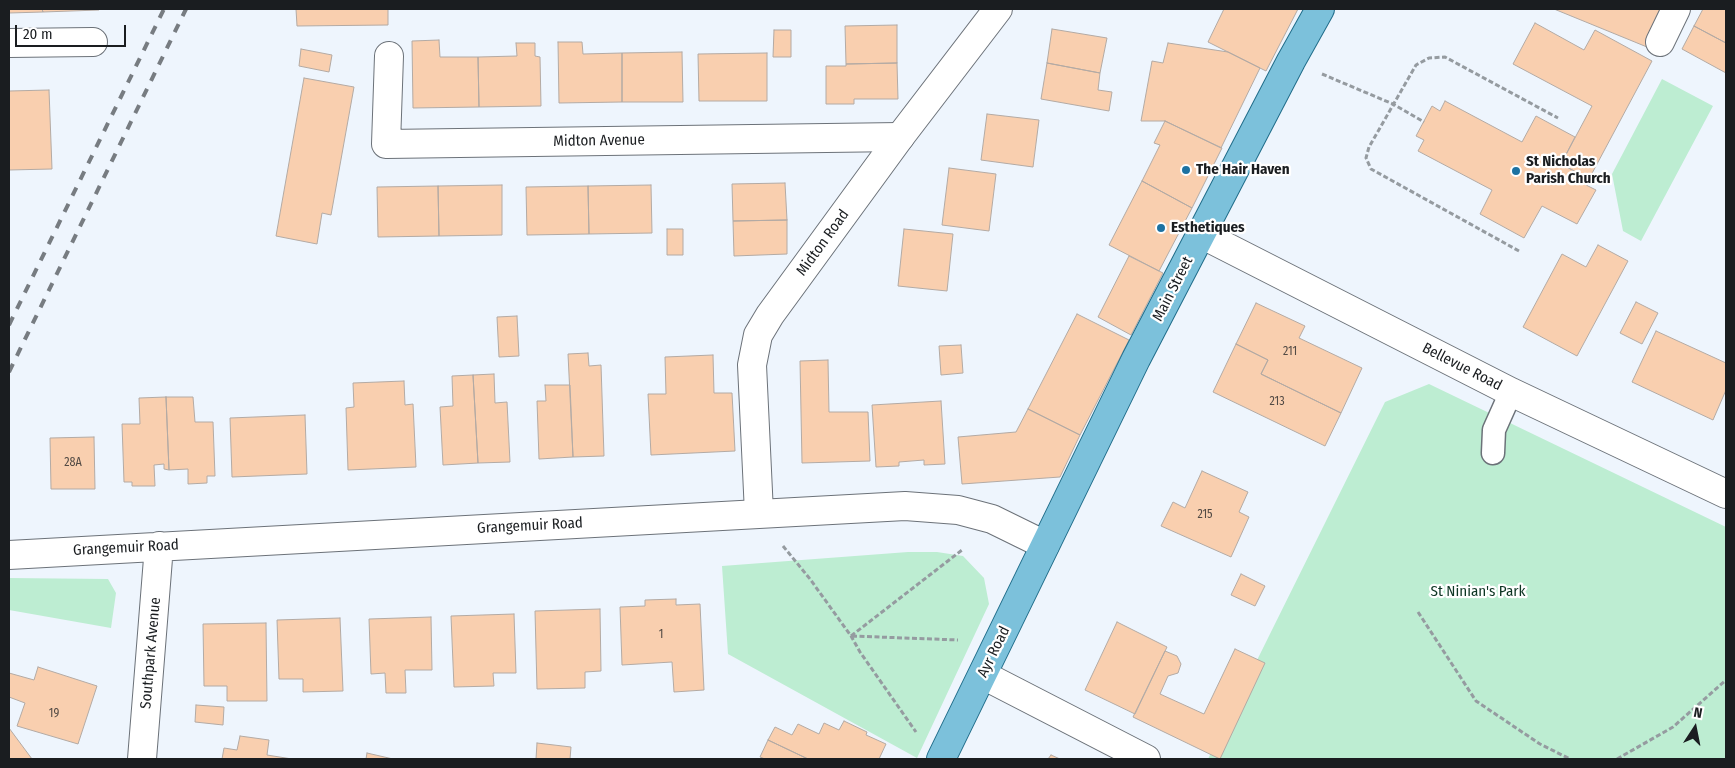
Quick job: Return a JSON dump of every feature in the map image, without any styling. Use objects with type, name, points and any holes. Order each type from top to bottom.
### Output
[{"type":"main road","name":"Main Street","points":[[1045,545],[1136,359],[1320,9]]},
{"type":"main road","name":"Ayr Road","points":[[941,759],[1045,545]]},
{"type":"street","name":"Midton Road","points":[[759,513],[752,365],[758,335],[770,315],[900,137],[998,9]]},
{"type":"street","points":[[1660,42],[1676,9]]},
{"type":"street","points":[[9,43],[94,42]]},
{"type":"street","name":"Midton Avenue","points":[[389,56],[386,144],[900,137]]},
{"type":"street","name":"Bellevue Road","points":[[1201,234],[1511,392],[1726,494]]},
{"type":"street","name":"Grangemuir Road","points":[[9,555],[905,506],[958,510],[992,520],[1045,545]]},
{"type":"street","name":"Southpark Avenue","points":[[142,759],[159,546]]},
{"type":"street","points":[[983,675],[1146,759]]},
{"type":"lane","points":[[1493,453],[1494,430],[1511,392]]},
{"type":"path","points":[[1519,251],[1371,169],[1366,158],[1369,147],[1416,65],[1429,58],[1445,57],[1558,118]]},
{"type":"path","points":[[1291,61],[1393,104],[1424,122]]},
{"type":"path","points":[[780,543],[810,579],[852,636],[860,652],[916,732]]},
{"type":"path","points":[[852,636],[962,550]]},
{"type":"path","points":[[1418,612],[1476,701],[1540,744],[1570,759]]},
{"type":"path","points":[[852,636],[958,640]]},
{"type":"path","points":[[1617,759],[1673,727],[1726,680]]},
{"type":"green space","points":[[1662,79],[1713,106],[1641,241],[1623,231],[1612,174]]},
{"type":"green space","name":"St Ninian's Park","points":[[1429,384],[1726,527],[1726,759],[1208,759],[1385,402]]},
{"type":"green space","points":[[908,552],[937,552],[963,556],[984,578],[989,604],[917,758],[728,654],[722,566]]},
{"type":"green space","points":[[9,578],[108,579],[116,593],[111,628],[9,610]]},
{"type":"building","points":[[9,9],[42,9],[43,12],[9,13]]},
{"type":"building","points":[[42,9],[99,9],[99,10],[43,12]]},
{"type":"building","points":[[296,9],[388,9],[388,25],[297,26]]},
{"type":"building","points":[[1224,9],[1298,9],[1266,71],[1208,42]]},
{"type":"building","points":[[1554,9],[1663,9],[1647,47]]},
{"type":"building","points":[[1703,9],[1726,9],[1726,43],[1694,26]]},
{"type":"building","points":[[1535,23],[1584,50],[1595,30],[1652,61],[1589,179],[1561,164],[1592,106],[1513,64]]},
{"type":"building","points":[[897,25],[897,63],[846,64],[845,26]]},
{"type":"building","points":[[1694,26],[1726,43],[1726,73],[1682,49]]},
{"type":"building","points":[[1052,29],[1107,38],[1100,73],[1047,63]]},
{"type":"building","points":[[774,30],[791,30],[791,57],[773,57]]},
{"type":"building","points":[[439,40],[440,57],[478,57],[479,107],[413,108],[412,41]]},
{"type":"building","points":[[558,42],[582,42],[583,54],[622,53],[622,102],[559,103]]},
{"type":"building","points":[[516,43],[535,43],[535,56],[540,57],[541,106],[479,107],[478,57],[517,56]]},
{"type":"building","points":[[1168,43],[1228,52],[1260,68],[1221,148],[1165,121],[1141,121],[1152,61],[1163,63]]},
{"type":"building","points":[[301,49],[332,55],[329,72],[299,66]]},
{"type":"building","points":[[682,52],[683,102],[622,102],[622,53]]},
{"type":"building","points":[[767,53],[767,101],[699,101],[698,54]]},
{"type":"building","points":[[897,63],[898,99],[854,99],[854,104],[826,104],[826,66]]},
{"type":"building","points":[[1047,63],[1100,73],[1098,90],[1112,92],[1109,111],[1041,99]]},
{"type":"building","points":[[304,78],[354,87],[331,215],[322,213],[317,244],[276,236]]},
{"type":"building","points":[[49,90],[52,169],[9,170],[9,91]]},
{"type":"building","name":"St Nicholas Parish Church","points":[[1445,101],[1522,142],[1536,116],[1575,137],[1561,164],[1589,179],[1586,185],[1596,190],[1577,224],[1542,206],[1524,238],[1480,214],[1492,190],[1418,151],[1424,140],[1416,136],[1432,106],[1440,111]]},
{"type":"building","points":[[987,114],[1039,120],[1033,167],[981,160]]},
{"type":"building","points":[[1165,121],[1222,148],[1192,208],[1142,181],[1160,145],[1154,143]]},
{"type":"building","points":[[949,168],[996,174],[989,231],[942,225]]},
{"type":"building","points":[[1142,181],[1192,208],[1159,271],[1109,245]]},
{"type":"building","points":[[785,183],[787,220],[733,221],[732,184]]},
{"type":"building","points":[[502,185],[502,235],[439,236],[438,186]]},
{"type":"building","points":[[651,185],[652,233],[589,234],[588,186]]},
{"type":"building","points":[[438,186],[439,236],[378,237],[377,187]]},
{"type":"building","points":[[588,186],[589,234],[527,235],[526,187]]},
{"type":"building","points":[[787,220],[787,254],[734,256],[733,221]]},
{"type":"building","points":[[667,229],[683,229],[683,255],[667,255]]},
{"type":"building","points":[[904,229],[953,234],[947,291],[898,286]]},
{"type":"building","points":[[1598,245],[1628,261],[1577,356],[1523,327],[1562,254],[1586,267]]},
{"type":"building","points":[[1129,256],[1163,273],[1131,335],[1098,317]]},
{"type":"building","points":[[1636,302],[1658,313],[1642,344],[1620,333]]},
{"type":"building","points":[[1256,303],[1305,326],[1299,338],[1362,368],[1341,413],[1261,374],[1268,360],[1236,344]]},
{"type":"building","points":[[1077,314],[1129,340],[1080,435],[1028,409]]},
{"type":"building","points":[[517,316],[519,356],[499,357],[497,317]]},
{"type":"building","points":[[1656,331],[1726,363],[1726,390],[1713,420],[1632,382]]},
{"type":"building","points":[[1236,344],[1268,360],[1261,374],[1341,413],[1325,446],[1213,392]]},
{"type":"building","points":[[961,345],[963,373],[941,375],[939,346]]},
{"type":"building","points":[[588,353],[589,366],[601,365],[604,456],[573,457],[568,354]]},
{"type":"building","points":[[713,355],[714,393],[732,393],[735,451],[651,455],[648,394],[666,394],[665,357]]},
{"type":"building","points":[[828,360],[829,412],[868,412],[870,461],[802,463],[800,361]]},
{"type":"building","points":[[494,374],[495,403],[507,402],[510,462],[478,463],[473,375]]},
{"type":"building","points":[[473,375],[478,463],[443,465],[440,407],[453,406],[452,376]]},
{"type":"building","points":[[404,381],[405,405],[413,404],[416,467],[348,470],[346,408],[354,407],[353,383]]},
{"type":"building","points":[[545,385],[570,385],[573,457],[539,459],[537,401],[546,401]]},
{"type":"building","points":[[166,397],[193,397],[195,422],[213,422],[215,476],[207,476],[207,483],[188,484],[188,469],[169,470]]},
{"type":"building","points":[[166,397],[169,470],[164,469],[164,464],[154,465],[155,486],[132,486],[132,482],[124,482],[122,424],[140,424],[139,398]]},
{"type":"building","points":[[941,401],[945,464],[924,465],[924,460],[899,462],[899,466],[876,467],[872,405]]},
{"type":"building","points":[[1028,409],[1080,435],[1060,477],[962,484],[958,437],[1016,432]]},
{"type":"building","points":[[305,415],[307,474],[232,477],[230,418]]},
{"type":"building","points":[[94,437],[95,489],[51,489],[50,438]]},
{"type":"building","points":[[1202,471],[1248,492],[1239,512],[1249,517],[1231,557],[1161,526],[1173,502],[1185,508]]},
{"type":"building","points":[[1241,574],[1265,586],[1255,606],[1231,595]]},
{"type":"building","points":[[676,599],[676,605],[700,604],[704,690],[674,692],[672,662],[622,665],[620,607],[645,606],[645,600]]},
{"type":"building","points":[[600,609],[601,671],[585,672],[585,688],[537,689],[535,611]]},
{"type":"building","points":[[514,614],[516,673],[493,673],[494,686],[454,687],[451,616]]},
{"type":"building","points":[[431,617],[432,670],[405,670],[406,693],[386,693],[385,673],[371,674],[369,619]]},
{"type":"building","points":[[340,618],[343,691],[303,692],[303,679],[279,679],[277,620]]},
{"type":"building","points":[[1117,622],[1167,647],[1135,714],[1085,690]]},
{"type":"building","points":[[266,623],[267,701],[227,701],[227,686],[204,686],[203,624]]},
{"type":"building","points":[[1235,649],[1265,663],[1220,759],[1133,717],[1165,651],[1177,656],[1181,664],[1178,673],[1168,676],[1160,694],[1204,714]]},
{"type":"building","points":[[38,667],[97,686],[78,744],[17,726],[25,703],[9,697],[9,673],[34,680]]},
{"type":"building","points":[[196,705],[224,707],[223,725],[195,722]]},
{"type":"building","points":[[844,721],[867,732],[866,735],[886,744],[879,759],[808,759],[768,740],[775,727],[792,735],[798,724],[819,734],[824,723],[839,730]]},
{"type":"building","points":[[9,728],[32,759],[9,759]]},
{"type":"building","points":[[240,736],[269,740],[267,755],[292,759],[222,759],[224,748],[237,750]]},
{"type":"building","points":[[768,740],[808,759],[765,759],[760,757]]},
{"type":"building","points":[[537,743],[571,747],[570,759],[536,759]]},
{"type":"building","points":[[367,753],[393,759],[366,759]]},
{"type":"building","points":[[1051,755],[1060,759],[1048,759]]},
{"type":"railway","points":[[9,325],[164,9]]},
{"type":"railway","points":[[9,372],[186,9]]},
{"type":"place","name":"The Hair Haven","points":[[1186,170]]},
{"type":"place","name":"St Nicholas Parish Church","points":[[1516,171]]},
{"type":"place","name":"Esthetiques","points":[[1161,228]]}]
